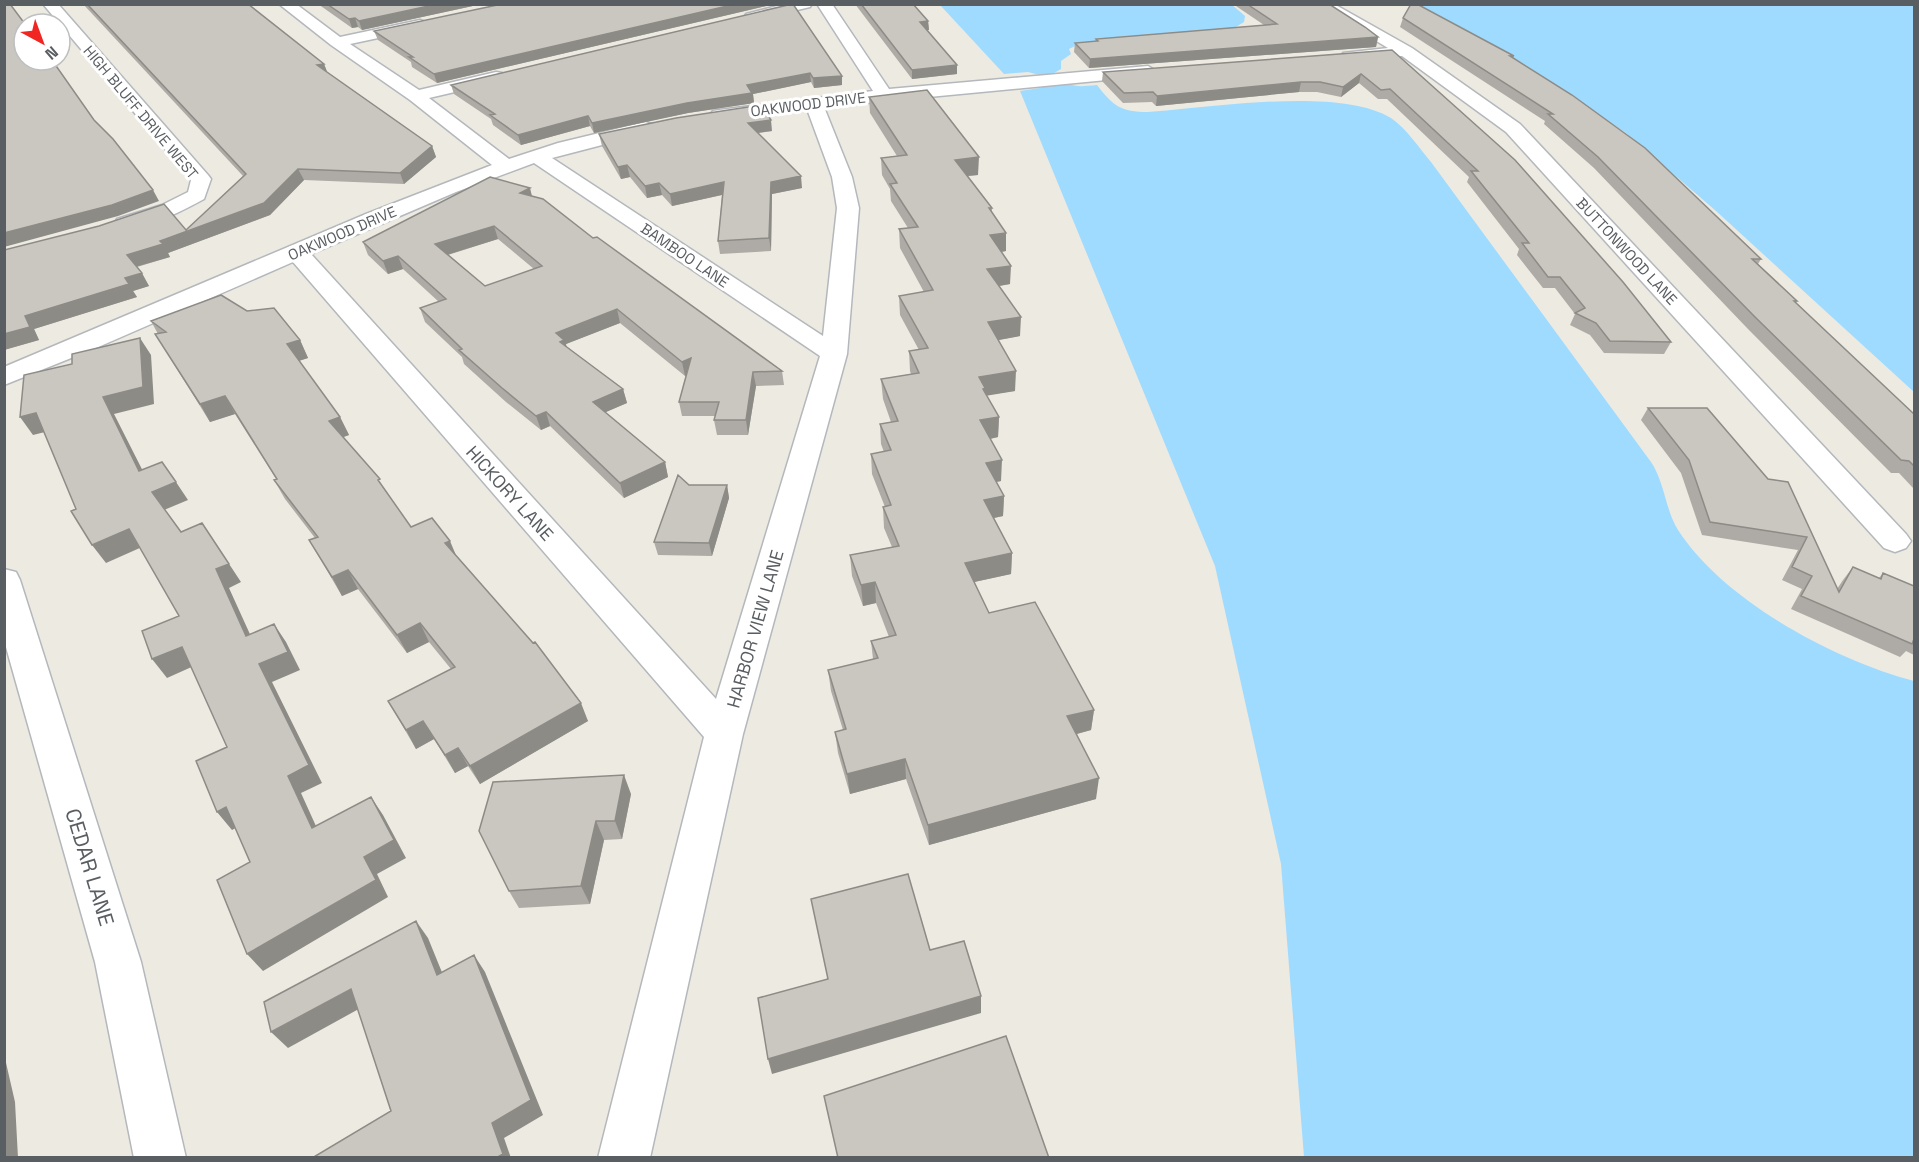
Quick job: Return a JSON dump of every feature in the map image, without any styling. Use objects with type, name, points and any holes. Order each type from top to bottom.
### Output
[{"type":"street","name":"HIGH BLUFF DRIVE WEST","points":[[50,4],[201,178],[197,195],[169,209],[106,229]]},
{"type":"street","points":[[286,4],[416,96],[505,166]]},
{"type":"street","points":[[736,21],[805,4]]},
{"type":"street","points":[[824,4],[884,94]]},
{"type":"street","name":"BUTTONWOOD LANE","points":[[1322,4],[1406,51],[1461,88],[1513,128],[1895,541]]},
{"type":"street","points":[[337,42],[439,21]]},
{"type":"street","points":[[1335,57],[1406,51]]},
{"type":"street","name":"OAKWOOD DRIVE","points":[[703,118],[884,94],[1170,69]]},
{"type":"street","points":[[416,96],[508,74]]},
{"type":"street","name":"HARBOR VIEW LANE","points":[[624,1158],[724,734],[834,354],[848,208],[842,177],[813,102]]},
{"type":"street","name":"OAKWOOD DRIVE","points":[[4,377],[93,342],[466,179],[579,143],[662,125]]},
{"type":"street","name":"BAMBOO LANE","points":[[536,156],[834,354]]},
{"type":"street","name":"HICKORY LANE","points":[[297,252],[724,734]]},
{"type":"street","name":"CEDAR LANE","points":[[4,580],[118,962],[160,1158]]},
{"type":"water","points":[[1231,4],[1245,16],[1244,22],[1234,28],[1081,43],[1069,49],[1071,54],[1061,61],[1061,69],[1054,73],[1069,84],[1097,85],[1113,103],[1131,111],[1148,112],[1307,101],[1368,108],[1397,122],[1431,162],[1651,462],[1678,530],[1698,556],[1723,581],[1783,624],[1850,659],[1914,681],[1914,1157],[1304,1157],[1281,864],[1215,566],[1020,91],[1049,84],[1043,76],[1028,72],[1004,74],[940,5]]},
{"type":"water","points":[[1411,5],[1914,5],[1914,392],[1716,211],[1626,133],[1522,63]]},
{"type":"building","points":[[4,4],[10,4],[16,12],[12,12],[12,72],[60,72],[94,120],[113,139],[153,190],[112,205],[4,233]]},
{"type":"building","points":[[87,4],[248,4],[324,64],[317,65],[432,146],[400,173],[298,169],[264,203],[160,241],[163,244],[127,255],[142,273],[125,278],[129,284],[25,316],[30,327],[4,334],[4,250],[99,226],[164,204],[186,230],[246,174]]},
{"type":"building","points":[[327,4],[438,4],[359,21],[355,18],[349,19]]},
{"type":"building","points":[[502,4],[736,4],[434,74],[374,31]]},
{"type":"building","points":[[793,4],[842,76],[813,78],[810,73],[747,85],[752,93],[687,103],[592,123],[588,116],[518,135],[490,115],[495,114],[451,85]]},
{"type":"building","points":[[861,4],[913,4],[928,21],[920,22],[957,65],[912,70]]},
{"type":"building","points":[[1247,4],[1329,4],[1378,37],[1090,59],[1075,43],[1098,41],[1096,39],[1277,24]]},
{"type":"building","points":[[1411,4],[1417,4],[1514,56],[1510,56],[1572,95],[1645,148],[1761,259],[1752,259],[1797,301],[1794,301],[1914,414],[1914,466],[1909,461],[1901,460],[1755,317],[1598,157],[1548,114],[1553,114],[1403,18]]},
{"type":"building","points":[[1392,50],[1515,160],[1623,282],[1671,342],[1610,341],[1596,323],[1575,313],[1585,308],[1560,277],[1548,277],[1522,243],[1529,243],[1471,171],[1478,171],[1390,89],[1381,90],[1361,74],[1343,87],[1320,82],[1301,82],[1157,96],[1153,92],[1124,93],[1103,72]]},
{"type":"building","points":[[927,90],[979,157],[955,160],[992,208],[989,208],[1006,233],[990,235],[1011,266],[987,269],[1021,317],[988,322],[1016,371],[979,377],[999,417],[980,420],[1002,460],[986,463],[1004,496],[984,500],[1012,553],[965,563],[989,613],[1035,602],[1094,710],[1067,716],[1099,778],[928,825],[905,759],[847,774],[835,732],[846,729],[828,670],[878,658],[871,641],[896,635],[875,582],[861,585],[850,555],[899,546],[883,507],[891,505],[871,454],[891,450],[880,424],[898,421],[881,379],[919,373],[909,351],[928,348],[899,296],[933,290],[899,229],[918,227],[890,184],[897,183],[881,158],[907,155],[869,97]]},
{"type":"building","points":[[761,105],[771,120],[748,123],[801,176],[771,182],[769,238],[718,241],[724,182],[670,194],[659,183],[645,186],[627,165],[618,167],[599,134],[676,118]]},
{"type":"building","points":[[490,177],[530,188],[520,193],[543,199],[593,238],[597,237],[782,371],[753,372],[746,420],[714,420],[719,402],[679,402],[691,358],[682,362],[617,309],[556,333],[564,340],[560,342],[623,389],[593,402],[665,462],[620,483],[546,412],[536,416],[502,388],[459,350],[462,349],[420,308],[446,299],[398,256],[383,261],[363,242]],"holes":[[[494,226],[542,266],[485,286],[435,244]]]},
{"type":"building","points":[[221,295],[247,311],[274,308],[300,340],[287,344],[340,417],[329,421],[380,479],[378,480],[411,527],[432,518],[450,541],[445,543],[533,643],[535,642],[581,703],[470,766],[458,748],[445,755],[423,721],[406,730],[388,701],[455,667],[420,623],[397,635],[348,570],[332,577],[309,540],[318,537],[274,480],[277,479],[225,396],[200,404],[155,334],[166,332],[151,321]]},
{"type":"building","points":[[140,338],[143,387],[103,397],[139,471],[162,462],[176,482],[152,492],[181,532],[202,523],[229,564],[216,569],[246,636],[274,624],[288,652],[259,664],[309,765],[288,776],[312,828],[371,797],[394,840],[364,857],[376,880],[247,954],[217,880],[250,862],[226,807],[217,812],[196,761],[227,747],[182,647],[152,659],[142,631],[179,616],[129,529],[92,545],[71,511],[76,509],[36,413],[20,417],[24,375],[72,364],[72,354]]},
{"type":"building","points":[[1648,408],[1707,408],[1768,479],[1788,482],[1839,592],[1853,567],[1881,579],[1883,573],[1914,586],[1914,639],[1912,644],[1801,596],[1812,576],[1792,567],[1807,537],[1710,522],[1689,460]]},
{"type":"building","points":[[678,475],[689,485],[727,485],[709,543],[654,542]]},
{"type":"building","points":[[624,775],[615,821],[596,821],[581,886],[509,891],[479,831],[493,782]]},
{"type":"building","points":[[908,874],[930,950],[964,941],[981,996],[768,1059],[758,998],[828,979],[811,899]]},
{"type":"building","points":[[416,921],[437,975],[474,955],[531,1100],[492,1123],[503,1154],[496,1158],[312,1158],[391,1111],[351,989],[271,1032],[264,1002]]},
{"type":"building","points":[[1006,1036],[1049,1158],[838,1158],[824,1096]]}]
